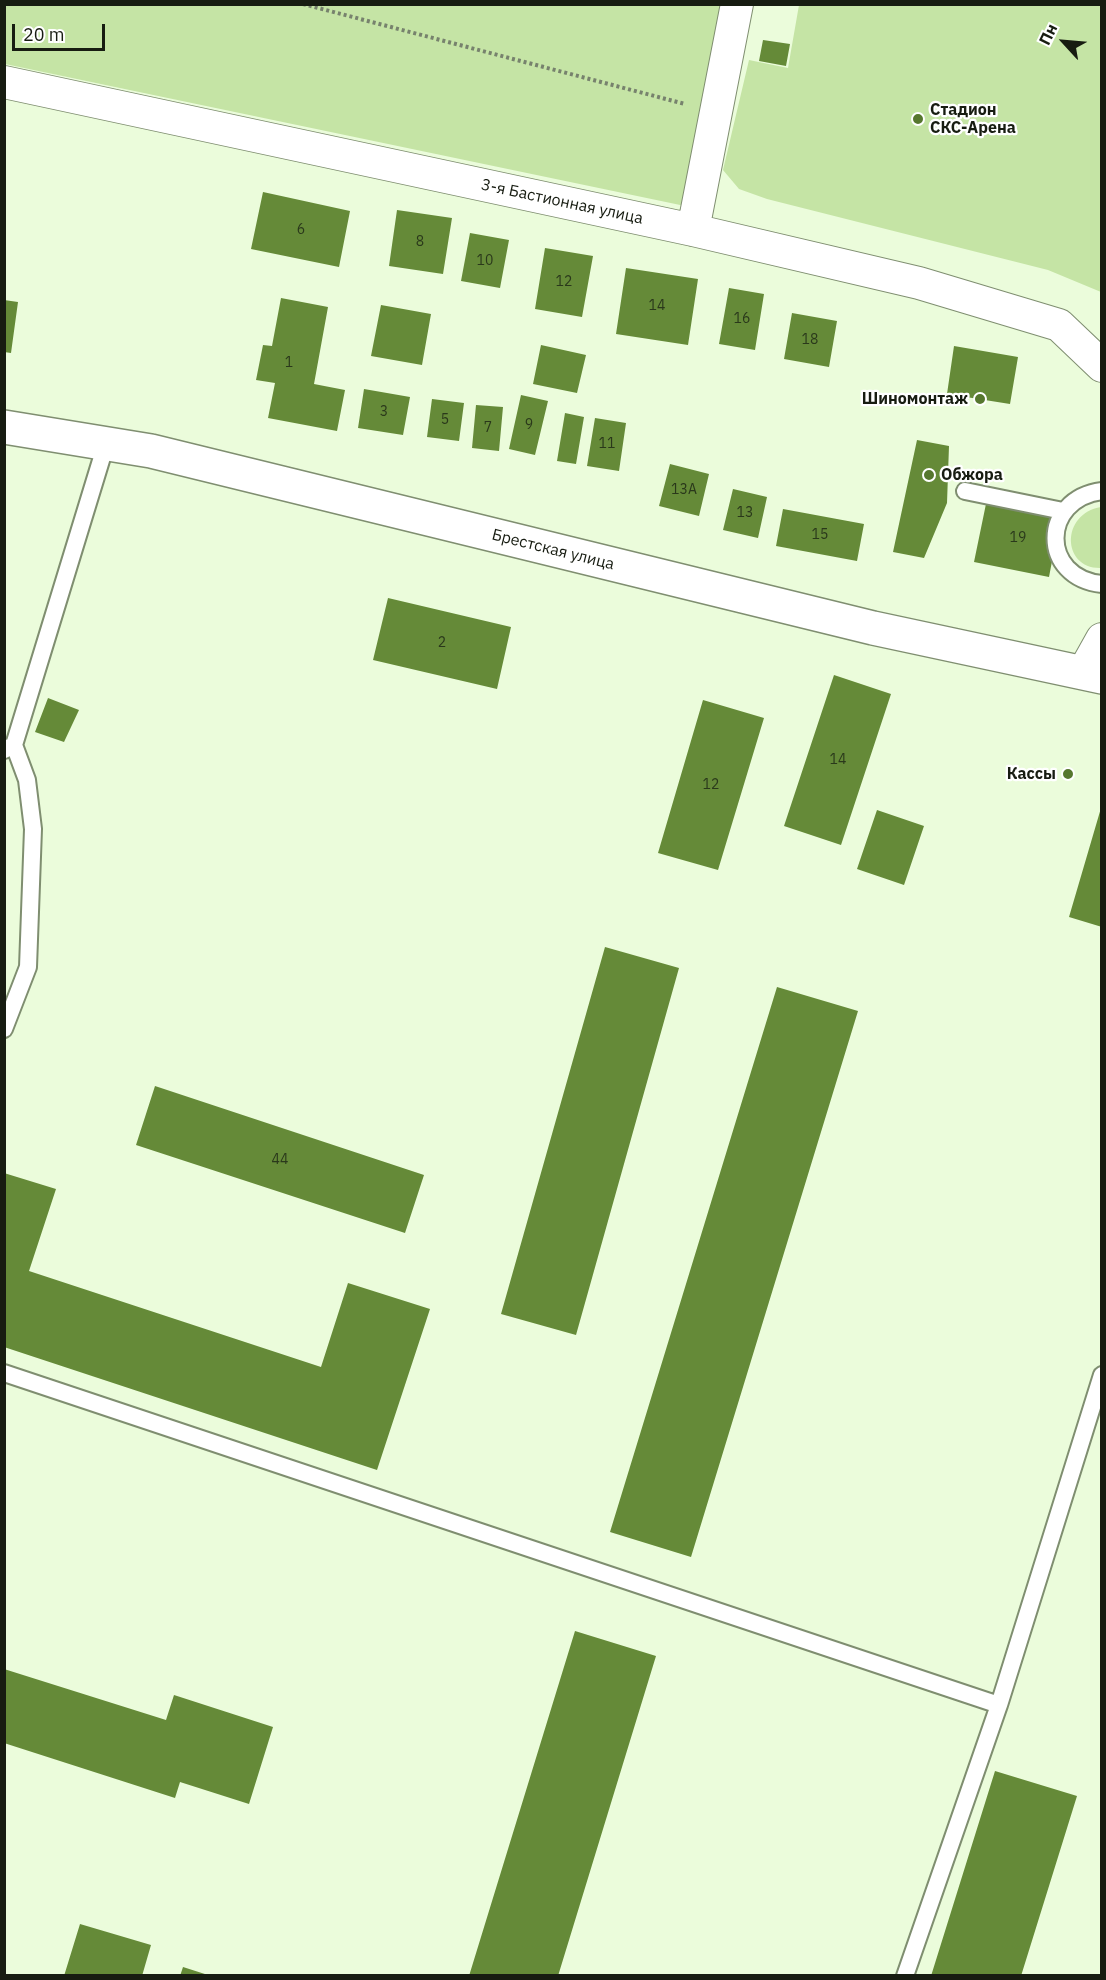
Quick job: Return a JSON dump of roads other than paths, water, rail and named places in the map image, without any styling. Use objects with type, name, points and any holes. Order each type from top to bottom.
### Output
[{"type":"main road","name":"Брестская улица","points":[[4,427],[151,451],[873,627],[1092,675]]},
{"type":"street","points":[[693,230],[737,4]]},
{"type":"street","name":"3-я Бастионная улица","points":[[4,82],[693,230],[919,283],[1059,325],[1101,366]]},
{"type":"street","points":[[1092,675],[1101,639]]},
{"type":"lane","points":[[4,1029],[28,967],[33,829],[27,780],[9,747],[106,444]]},
{"type":"lane","points":[[965,491],[1063,511]]},
{"type":"lane","points":[[1101,491],[1088,493],[1074,500],[1063,511],[1056,526],[1055,543],[1060,559],[1070,572],[1084,581],[1101,584]]},
{"type":"lane","points":[[4,1373],[999,1705]]},
{"type":"lane","points":[[905,1976],[999,1705],[1101,1375]]},
{"type":"place","name":"Стадион СКС-Арена","points":[[918,119]]},
{"type":"place","name":"Шиномонтаж","points":[[980,399]]},
{"type":"place","name":"Обжора","points":[[929,475]]},
{"type":"place","name":"Кассы","points":[[1068,774]]}]
